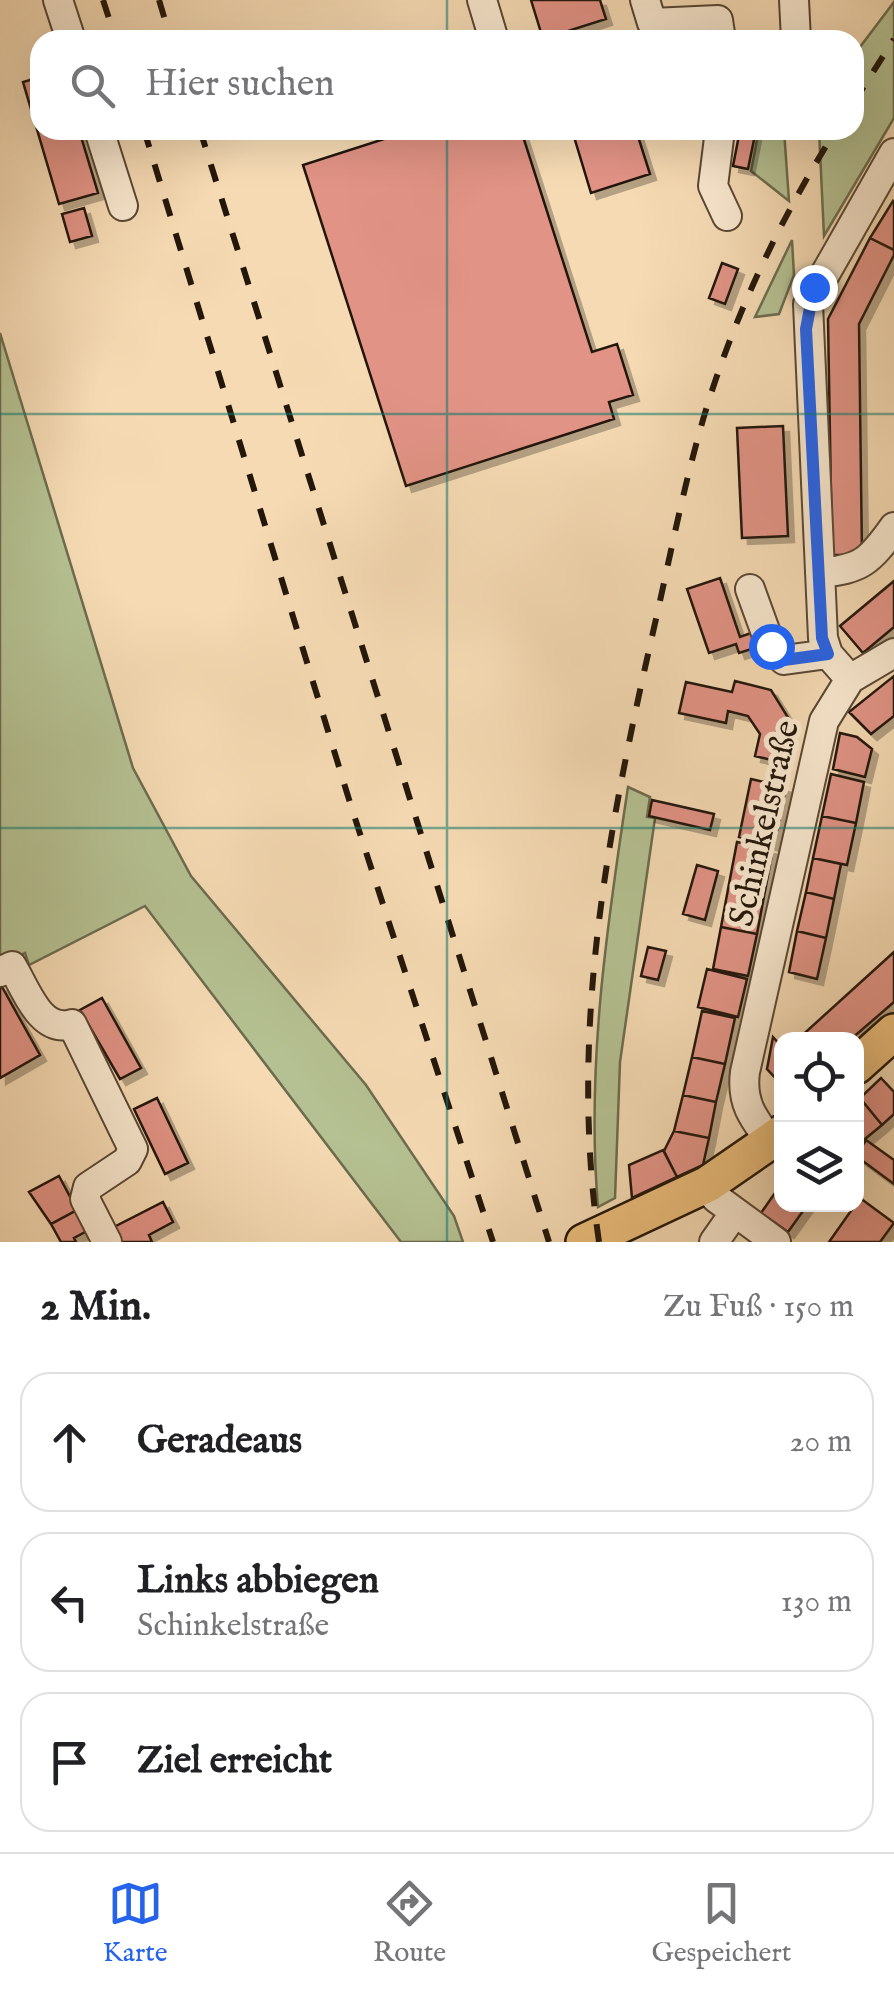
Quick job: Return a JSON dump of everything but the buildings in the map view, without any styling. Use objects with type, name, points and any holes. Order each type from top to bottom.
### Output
[{"type":"main road","points":[[864,1059],[894,1032]]},
{"type":"main road","points":[[584,1242],[708,1184],[774,1139]]},
{"type":"street","points":[[58,0],[67,30]]},
{"type":"street","points":[[482,0],[491,30]]},
{"type":"street","points":[[645,0],[652,23],[718,20],[720,30]]},
{"type":"street","points":[[794,0],[796,30]]},
{"type":"street","points":[[102,140],[122,206]]},
{"type":"street","points":[[719,140],[714,186],[727,216]]},
{"type":"street","points":[[894,153],[814,287],[806,329],[822,638],[828,654],[850,679],[894,653]]},
{"type":"street","points":[[820,573],[855,570],[876,553],[894,527]]},
{"type":"street","points":[[750,589],[771,646],[784,660],[828,654]]},
{"type":"street","name":"Schinkelstraße","points":[[774,1136],[747,1110],[742,1091],[745,1072],[824,721],[850,679]]},
{"type":"street","points":[[0,972],[12,966],[46,1022],[60,1028],[72,1024],[132,1148],[127,1161],[88,1186],[85,1200],[106,1242]]},
{"type":"street","points":[[708,1184],[735,1212],[776,1242]]},
{"type":"street","points":[[714,1242],[735,1212]]},
{"type":"green space","points":[[894,2],[894,118],[824,236],[819,140],[864,140],[864,42]]},
{"type":"green space","points":[[757,140],[785,140],[789,201],[751,171]]},
{"type":"green space","points":[[792,240],[794,275],[779,314],[755,317]]},
{"type":"green space","points":[[0,333],[133,768],[191,876],[366,1085],[454,1216],[463,1242],[401,1242],[145,906],[29,965],[25,953],[0,965]]},
{"type":"green space","points":[[628,787],[650,797],[647,817],[655,818],[620,1062],[615,1198],[598,1207],[597,1049],[606,944]]},
{"type":"railway","points":[[103,0],[113,30]]},
{"type":"railway","points":[[159,0],[168,30]]},
{"type":"railway","points":[[864,86],[894,39]]},
{"type":"railway","points":[[147,140],[351,806],[493,1242]]},
{"type":"railway","points":[[203,140],[549,1242]]},
{"type":"railway","points":[[599,1242],[588,1090],[590,1014],[607,865],[635,716],[686,485],[724,355],[794,201],[830,140]]},
{"type":"route","points":[[771,646],[784,660],[828,654],[822,638],[806,329],[814,287]]}]
